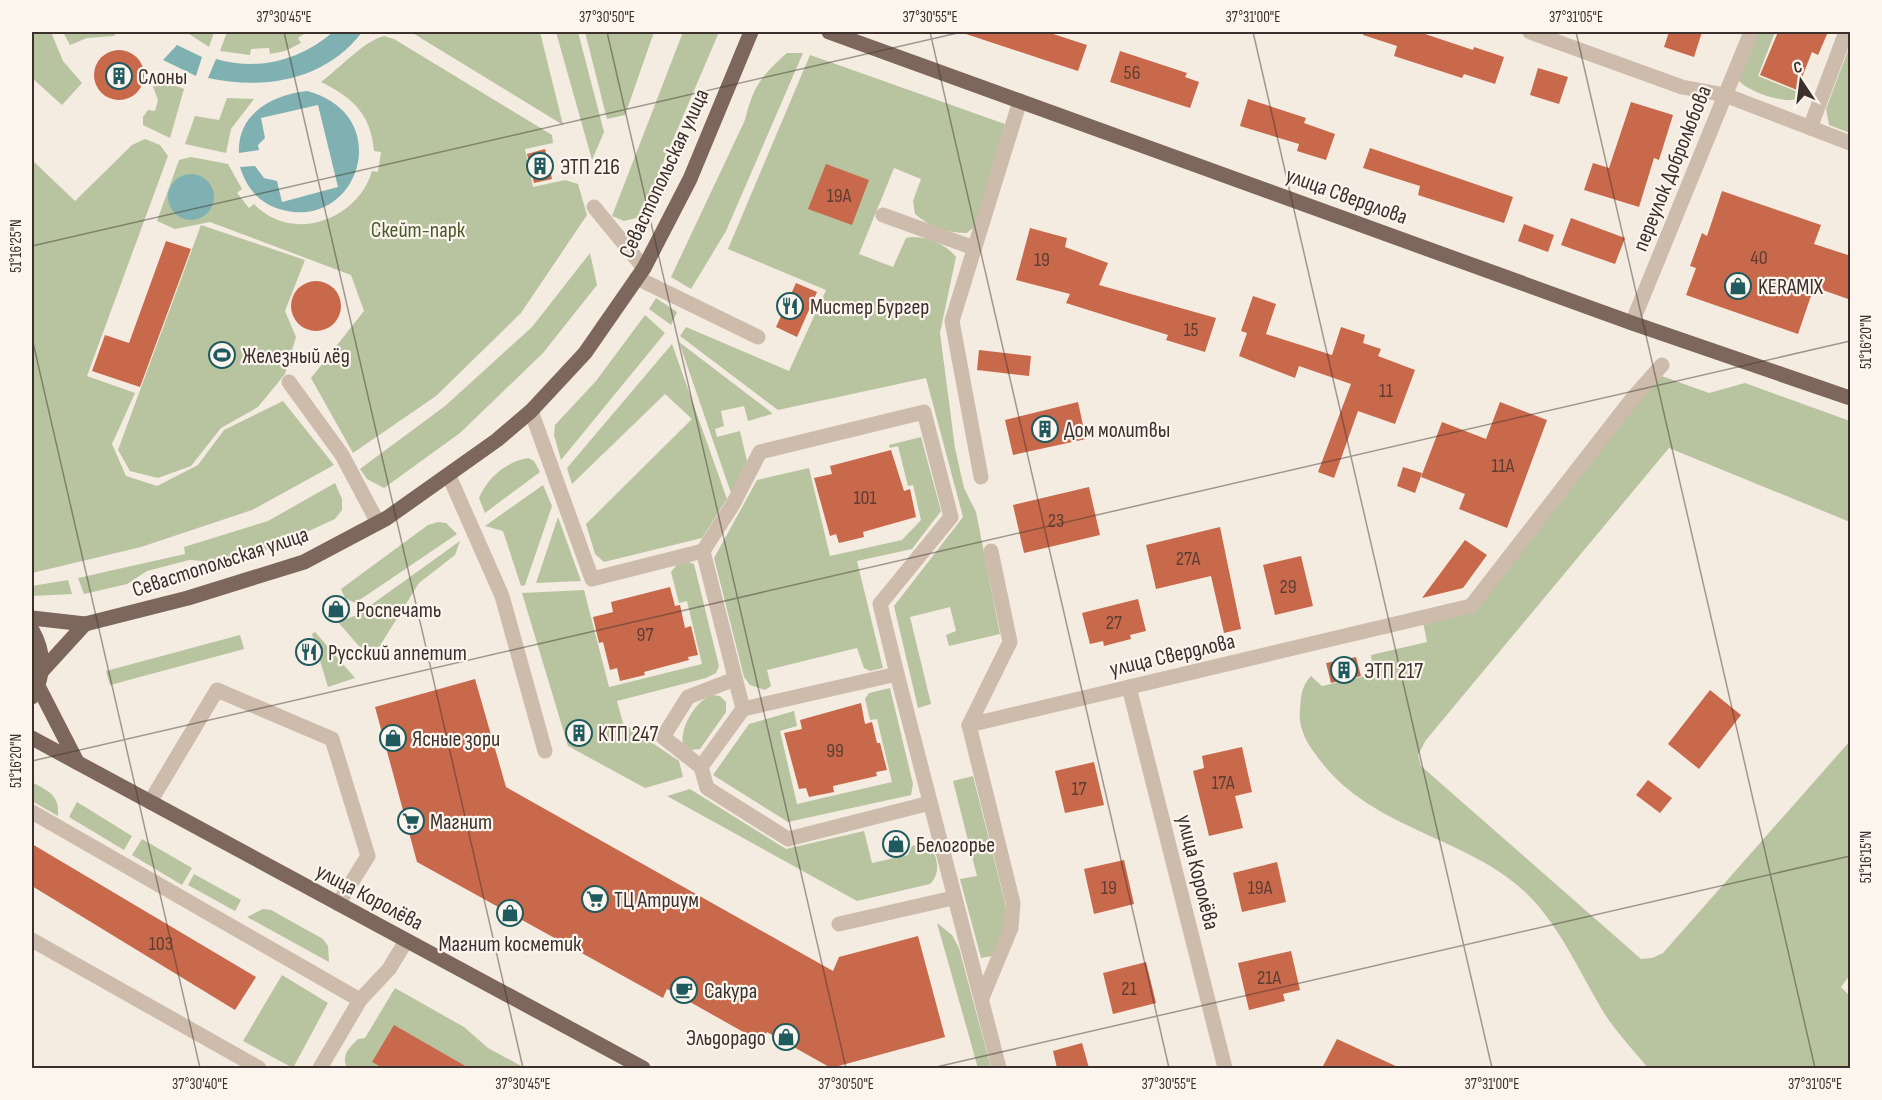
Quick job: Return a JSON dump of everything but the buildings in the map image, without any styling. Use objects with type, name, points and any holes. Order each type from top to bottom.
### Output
[{"type":"main road","name":"Севастопольская улица","points":[[32,618],[85,624],[188,598],[304,562],[378,523],[449,476],[497,440],[531,411],[585,353],[641,273],[690,179],[751,32]]},
{"type":"main road","name":"улица Свердлова","points":[[829,32],[1632,322],[1851,398]]},
{"type":"main road","points":[[37,685],[85,624]]},
{"type":"main road","points":[[32,630],[42,656],[37,685],[77,762]]},
{"type":"main road","name":"улица Королёва","points":[[32,738],[643,1068]]},
{"type":"street","points":[[1530,32],[1682,87],[1725,95],[1851,143]]},
{"type":"street","name":"переулок Добролюбова","points":[[1632,322],[1751,32]]},
{"type":"street","points":[[1810,128],[1846,32]]},
{"type":"street","points":[[981,477],[952,321],[1020,101]]},
{"type":"street","points":[[594,207],[641,273],[758,337]]},
{"type":"street","points":[[883,215],[974,248]]},
{"type":"street","name":"улица Свердлова","points":[[969,725],[1471,606],[1632,399],[1662,364]]},
{"type":"street","points":[[289,382],[342,455],[378,523]]},
{"type":"street","points":[[531,411],[592,579],[704,551],[732,506],[760,452],[924,412],[951,517],[880,604],[999,1068]]},
{"type":"street","points":[[449,476],[502,596],[545,751]]},
{"type":"street","points":[[981,998],[1011,928],[1013,903],[969,725],[1010,642],[992,550]]},
{"type":"street","points":[[704,551],[743,710]]},
{"type":"street","points":[[701,767],[743,710],[897,674]]},
{"type":"street","points":[[735,679],[688,697],[663,737],[701,767],[707,788],[788,839],[930,804]]},
{"type":"street","name":"улица Королёва","points":[[1129,687],[1225,1068]]},
{"type":"street","points":[[150,802],[217,690],[332,739],[368,856],[338,904]]},
{"type":"street","points":[[32,812],[360,1000]]},
{"type":"street","points":[[839,924],[954,898]]},
{"type":"street","points":[[32,940],[259,1068]]},
{"type":"street","points":[[320,1068],[360,1000],[389,969],[406,941]]},
{"type":"green space","points":[[32,32],[51,32],[63,61],[82,83],[62,105],[32,78]]},
{"type":"green space","points":[[63,32],[117,32],[114,36],[87,38],[70,45]]},
{"type":"green space","points":[[186,32],[214,32],[209,47]]},
{"type":"green space","points":[[227,32],[307,32],[298,38],[301,43],[285,51],[270,54],[269,48],[251,49],[250,55],[220,51]]},
{"type":"green space","points":[[411,32],[540,32],[563,125]]},
{"type":"green space","points":[[556,32],[578,32],[604,132],[592,160]]},
{"type":"green space","points":[[585,32],[654,32],[625,115],[607,119]]},
{"type":"green space","points":[[683,32],[719,32],[640,217],[624,221],[612,216]]},
{"type":"green space","points":[[1757,32],[1775,32],[1758,76],[1803,94],[1801,98],[1786,100],[1768,96],[1758,93],[1737,79]]},
{"type":"green space","name":"Скейт-парк","points":[[384,36],[394,39],[552,135],[553,143],[525,149],[533,187],[565,180],[578,184],[587,215],[521,313],[436,396],[353,453],[311,378],[364,311],[351,275],[210,222],[175,229],[157,221],[179,160],[191,157],[228,164],[242,189],[237,193],[249,208],[254,204],[269,216],[286,223],[304,224],[322,221],[339,214],[364,188],[372,171],[378,172],[381,152],[374,151],[369,127],[358,108],[342,94],[321,82],[368,43]]},
{"type":"green space","points":[[1850,45],[1850,133],[1829,125],[1826,109]]},
{"type":"green space","points":[[787,53],[803,53],[726,231],[691,289],[671,277],[745,120],[755,90],[764,76]]},
{"type":"green space","points":[[810,55],[1005,124],[975,226],[967,233],[953,232],[933,226],[921,219],[915,214],[913,201],[921,179],[894,168],[859,254],[893,267],[906,238],[920,237],[934,241],[956,257],[940,333],[955,448],[964,488],[976,512],[1000,634],[949,646],[946,635],[956,631],[950,607],[910,617],[931,704],[918,708],[894,606],[963,517],[926,378],[778,410],[680,336],[686,327],[789,371],[826,290],[728,249]]},
{"type":"green space","points":[[158,79],[184,89],[170,138],[143,125],[143,117],[148,110],[155,111],[158,100],[153,87]]},
{"type":"green space","points":[[227,98],[254,99],[231,129],[226,153],[185,144],[195,116],[219,120]]},
{"type":"green space","points":[[145,139],[160,145],[168,156],[87,376],[135,393],[112,444],[126,476],[157,486],[198,465],[224,430],[283,401],[334,465],[252,510],[141,547],[32,573],[32,160],[75,201],[132,145]]},
{"type":"green space","name":"Железный лёд","points":[[201,225],[305,260],[285,311],[296,337],[285,374],[258,407],[221,428],[191,466],[158,478],[130,471],[118,450]]},
{"type":"green space","points":[[590,253],[597,285],[543,353],[460,433],[384,488],[367,479],[360,469],[445,406],[532,327]]},
{"type":"green space","points":[[656,298],[677,312],[671,325],[649,309]]},
{"type":"green space","points":[[645,315],[665,333],[561,460],[554,435],[555,425],[596,381]]},
{"type":"green space","points":[[679,342],[772,414],[748,421],[744,406],[721,411],[724,426],[715,429],[717,437],[740,431],[747,461],[731,493]]},
{"type":"green space","points":[[672,344],[727,499],[702,538],[604,562],[595,554],[586,524],[692,419],[665,394],[572,484],[567,468]]},
{"type":"green space","points":[[1659,375],[1709,393],[1745,383],[1850,421],[1850,522],[1669,448],[1426,740],[1418,755],[1421,766],[1641,959],[1652,958],[1663,953],[1850,741],[1850,975],[1841,987],[1850,996],[1850,1068],[1648,1068],[1608,1019],[1555,928],[1533,900],[1509,878],[1482,861],[1365,802],[1339,781],[1316,755],[1306,740],[1302,728],[1301,696],[1311,676],[1322,686],[1374,674],[1371,655],[1427,642],[1423,622],[1473,609]]},
{"type":"green space","points":[[921,437],[941,511],[912,549],[857,561],[883,668],[870,671],[864,668],[857,648],[767,670],[771,686],[765,690],[750,685],[744,677],[714,558],[757,480],[809,468],[830,556],[902,540],[921,520],[913,485],[908,486],[898,446],[890,448],[889,445]]},
{"type":"green space","points":[[528,458],[534,461],[540,472],[485,513],[479,498],[487,484],[505,467]]},
{"type":"green space","points":[[335,483],[342,499],[342,510],[335,519],[272,548],[218,562],[189,560],[147,571],[127,584],[84,594],[78,578],[185,554],[184,547],[268,521]]},
{"type":"green space","points":[[543,485],[552,506],[525,585],[521,586],[503,531],[485,526]]},
{"type":"green space","points":[[558,517],[581,581],[536,583]]},
{"type":"green space","points":[[438,522],[446,523],[457,534],[355,603],[345,598],[341,589],[428,525]]},
{"type":"green space","points":[[460,541],[455,555],[419,583],[371,660],[338,622],[357,615]]},
{"type":"green space","points":[[686,561],[694,564],[719,666],[716,673],[706,678],[617,701],[623,723],[679,761],[683,777],[645,788],[568,746],[522,593],[584,590],[609,687],[702,664],[687,601],[679,603],[671,572],[679,562]]},
{"type":"green space","points":[[68,580],[72,594],[32,596],[32,586]]},
{"type":"green space","points":[[315,632],[355,678],[328,687],[312,634]]},
{"type":"green space","points":[[240,635],[244,649],[110,685],[106,671]]},
{"type":"green space","points":[[890,688],[913,784],[911,795],[788,822],[713,775],[749,724],[794,711],[797,726],[780,731],[797,804],[892,782],[877,719],[870,720],[865,699],[869,693]]},
{"type":"green space","points":[[712,695],[720,696],[726,702],[726,712],[700,749],[691,750],[683,747],[683,732],[689,717],[699,704]]},
{"type":"green space","points":[[973,776],[1005,903],[1005,925],[992,956],[981,958],[960,879],[977,876],[953,781]]},
{"type":"green space","points":[[32,782],[55,798],[58,816],[32,801]]},
{"type":"green space","points":[[690,789],[786,849],[864,831],[872,863],[908,855],[912,846],[931,841],[937,864],[936,874],[930,884],[857,901],[667,796]]},
{"type":"green space","points":[[77,802],[132,836],[124,850],[69,817]]},
{"type":"green space","points":[[142,839],[192,868],[182,885],[132,855]]},
{"type":"green space","points":[[194,874],[241,900],[235,911],[188,885]]},
{"type":"green space","points":[[263,909],[271,910],[323,939],[328,946],[329,962],[247,917]]},
{"type":"green space","points":[[937,923],[952,935],[959,948],[991,1068],[978,1068]]},
{"type":"green space","points":[[282,975],[328,1003],[293,1068],[243,1041]]},
{"type":"green space","points":[[395,988],[464,1027],[488,1048],[525,1068],[469,1068],[394,1026],[373,1062],[383,1068],[347,1068],[345,1059],[347,1052],[358,1039],[365,1038]]},
{"type":"water","points":[[333,32],[362,32],[347,49],[330,62],[312,71],[272,82],[250,83],[208,78],[216,59],[248,64],[278,61],[306,50]]},
{"type":"water","points":[[177,45],[202,57],[196,76],[163,60]]},
{"type":"water","points":[[307,91],[335,104],[352,123],[359,144],[357,167],[347,187],[331,203],[309,212],[283,210],[261,200],[255,194],[246,182],[240,167],[255,166],[264,178],[277,181],[282,202],[338,187],[318,105],[261,118],[265,138],[258,145],[259,150],[239,153],[240,139],[244,127],[260,108],[282,97]]},
{"type":"water","points":[[191,174],[207,181],[214,197],[207,213],[191,220],[175,213],[168,197],[175,181]]},
{"type":"place","name":"Слоны","points":[[119,76]]},
{"type":"place","name":"ЭТП 216","points":[[540,166]]},
{"type":"place","name":"KERAMIX","points":[[1738,286]]},
{"type":"place","name":"Мистер Бургер","points":[[790,306]]},
{"type":"place","name":"Железный лёд","points":[[222,355]]},
{"type":"place","name":"Дом молитвы","points":[[1045,429]]},
{"type":"place","name":"Роспечать","points":[[336,609]]},
{"type":"place","name":"Русский аппетит","points":[[309,652]]},
{"type":"place","name":"ЭТП 217","points":[[1344,670]]},
{"type":"place","name":"КТП 247","points":[[579,733]]},
{"type":"place","name":"Ясные зори","points":[[393,738]]},
{"type":"place","name":"Магнит","points":[[411,821]]},
{"type":"place","name":"Белогорье","points":[[896,844]]},
{"type":"place","name":"ТЦ Атриум","points":[[595,899]]},
{"type":"place","name":"Магнит косметик","points":[[510,913]]},
{"type":"place","name":"Сакура","points":[[684,990]]},
{"type":"place","name":"Эльдорадо","points":[[786,1037]]}]
